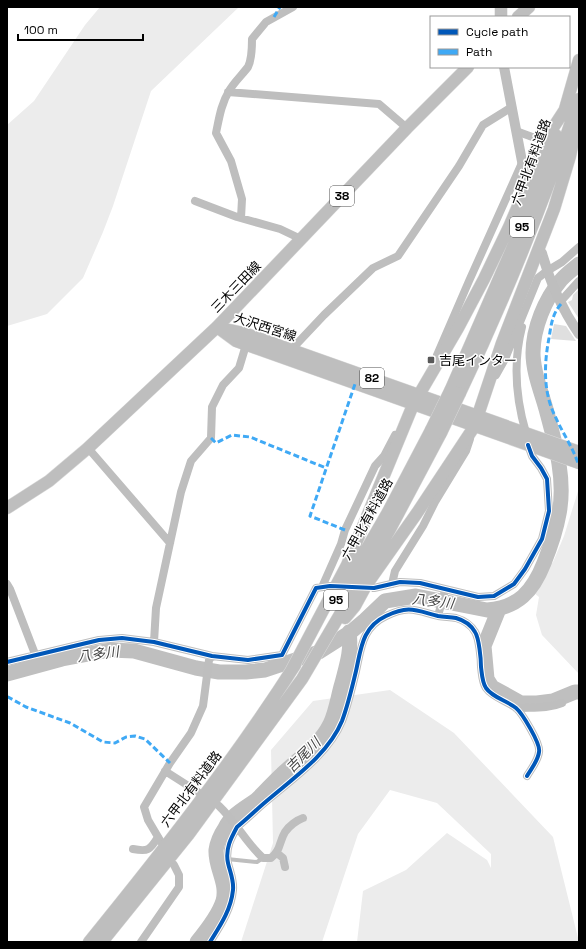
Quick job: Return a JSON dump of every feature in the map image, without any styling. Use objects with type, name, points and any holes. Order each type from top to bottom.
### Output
[{"type":"main road","points":[[519,16],[529,7]]},
{"type":"main road","name":"六甲北有料道路","points":[[456,391],[549,156],[566,108],[579,60]]},
{"type":"main road","name":"三木三田線","points":[[7,508],[49,481],[88,448],[217,327],[407,128],[467,68]]},
{"type":"main road","name":"六甲北有料道路","points":[[102,942],[189,834],[302,679],[392,525],[456,391],[501,304],[561,153],[579,99]]},
{"type":"main road","name":"95","points":[[416,400],[458,328],[484,279],[510,228],[549,134],[566,108]]},
{"type":"main road","points":[[324,642],[355,606],[367,584],[422,506],[476,421],[502,343],[554,209],[570,156],[579,113]]},
{"type":"main road","name":"大沢西宮線","points":[[217,327],[244,333],[291,350],[416,400]]},
{"type":"main road","name":"大沢西宮線","points":[[217,327],[236,341],[246,345],[529,438],[566,453],[579,463]]},
{"type":"main road","points":[[291,671],[347,565],[383,480],[405,422],[416,400]]},
{"type":"main road","name":"六甲北有料道路","points":[[89,942],[144,875],[229,763],[291,671],[354,571],[436,432]]},
{"type":"main road","name":"大沢西宮線","points":[[566,453],[579,452]]},
{"type":"street","points":[[241,218],[242,198],[231,161],[216,133],[221,111],[228,92],[237,78],[248,66],[252,51],[252,39],[266,22],[293,7]]},
{"type":"street","points":[[504,68],[525,177]]},
{"type":"street","points":[[228,92],[379,104],[407,128]]},
{"type":"street","points":[[291,350],[324,315],[373,268],[398,256],[459,166],[483,125],[512,107]]},
{"type":"street","points":[[516,132],[535,138]]},
{"type":"street","points":[[427,380],[469,281],[522,163]]},
{"type":"street","points":[[195,200],[241,218],[280,229],[301,239]]},
{"type":"street","points":[[488,388],[505,359],[538,278],[548,273],[579,247]]},
{"type":"street","points":[[542,253],[548,273],[560,302],[568,318],[579,334]]},
{"type":"street","points":[[560,302],[579,281]]},
{"type":"street","points":[[374,588],[400,582],[420,583],[444,591],[478,597],[494,596],[514,584],[525,569],[542,539],[549,511],[547,479],[532,456],[529,438],[521,414],[518,392],[517,370],[520,333],[527,303]]},
{"type":"street","points":[[154,642],[156,608],[181,492],[191,461],[211,438],[212,406],[223,386],[239,368],[246,345]]},
{"type":"street","points":[[392,584],[396,571],[466,451],[476,421]]},
{"type":"street","points":[[7,662],[35,654],[99,640],[122,638],[154,642],[211,658],[248,660],[282,654],[316,588],[326,587],[345,530],[375,466],[384,456],[395,434],[405,422]]},
{"type":"street","points":[[88,448],[170,543]]},
{"type":"street","points":[[7,584],[35,654]]},
{"type":"street","points":[[439,615],[444,591]]},
{"type":"street","points":[[210,942],[222,923],[230,906],[233,891],[233,879],[227,859],[228,845],[236,826],[304,770],[333,738],[342,721],[356,671],[359,650],[366,632],[374,622],[385,616],[410,608],[455,618],[466,622],[475,632],[481,659],[482,678],[485,687],[493,695],[516,708],[527,722],[540,752],[527,776]]},
{"type":"street","points":[[133,849],[144,851],[152,847],[160,840],[148,820],[144,807],[191,733],[203,706],[211,658]]},
{"type":"street","points":[[516,708],[539,707],[562,703]]},
{"type":"street","points":[[165,772],[198,792]]},
{"type":"street","points":[[219,806],[227,814],[256,852],[263,858],[271,858],[277,853],[285,832],[297,820],[303,818]]},
{"type":"street","points":[[277,853],[283,858],[286,867]]},
{"type":"street","points":[[141,942],[179,887],[179,875],[174,865]]},
{"type":"lane","points":[[227,859],[257,862],[263,858]]},
{"type":"shaded area","points":[[100,7],[239,7],[151,91],[113,206],[83,278],[47,314],[7,326],[7,125],[34,101],[85,25]]},
{"type":"shaded area","points":[[579,488],[579,674],[542,635],[536,615],[539,597],[529,589],[553,562],[564,536]]},
{"type":"shaded area","points":[[390,690],[454,733],[553,837],[579,942],[357,942],[363,891],[406,870],[447,833],[487,860],[491,868],[491,854],[437,803],[390,790],[358,834],[322,942],[241,942],[273,843],[271,750],[313,701]]},
{"type":"building","points":[[579,289],[579,319],[568,302],[572,300],[573,295]]},
{"type":"building","points":[[554,324],[566,326],[576,341],[551,339]]},
{"type":"waterway","name":"八多川","points":[[7,674],[62,659],[110,650],[134,651],[196,668],[219,672],[265,670],[319,652],[352,631],[385,601],[416,596],[487,610],[498,609],[516,602],[529,590],[540,573],[555,533],[561,501],[560,474],[556,447],[534,367],[533,353],[535,334],[541,314],[555,288],[563,278],[579,264]]},
{"type":"waterway","points":[[499,609],[484,646],[487,679],[492,687],[521,703],[553,701],[575,692],[579,692]]},
{"type":"waterway","name":"吉尾川","points":[[197,942],[215,917],[223,901],[224,888],[216,857],[218,842],[231,819],[256,800],[308,751],[320,739],[330,724],[347,665],[350,645],[349,632]]},
{"type":"marked path","points":[[274,17],[280,7]]},
{"type":"marked path","points":[[561,304],[552,320],[550,329],[546,358],[547,388],[551,407],[578,463]]},
{"type":"marked path","points":[[345,530],[310,516],[355,384]]},
{"type":"marked path","points":[[211,438],[216,443],[232,435],[250,437],[326,468]]},
{"type":"marked path","points":[[7,697],[26,707],[70,723],[103,742],[115,743],[126,737],[135,736],[145,739],[170,763]]},
{"type":"cycle path","points":[[7,662],[99,640],[122,638],[154,642],[212,656],[248,660],[282,655],[316,588],[330,586],[374,588],[400,582],[420,583],[478,597],[494,596],[514,584],[525,569],[542,539],[549,511],[547,479],[532,456],[528,445]]},
{"type":"cycle path","points":[[210,942],[224,918],[232,897],[233,883],[227,853],[229,844],[237,827],[310,764],[329,744],[342,721],[361,647],[367,632],[372,626],[386,616],[406,610],[418,610],[438,616],[456,618],[464,621],[471,627],[478,639],[482,678],[486,688],[496,697],[512,705],[519,711],[537,742],[539,752],[536,762],[527,776]]},
{"type":"place","name":"吉尾インター","points":[[431,360]]}]
